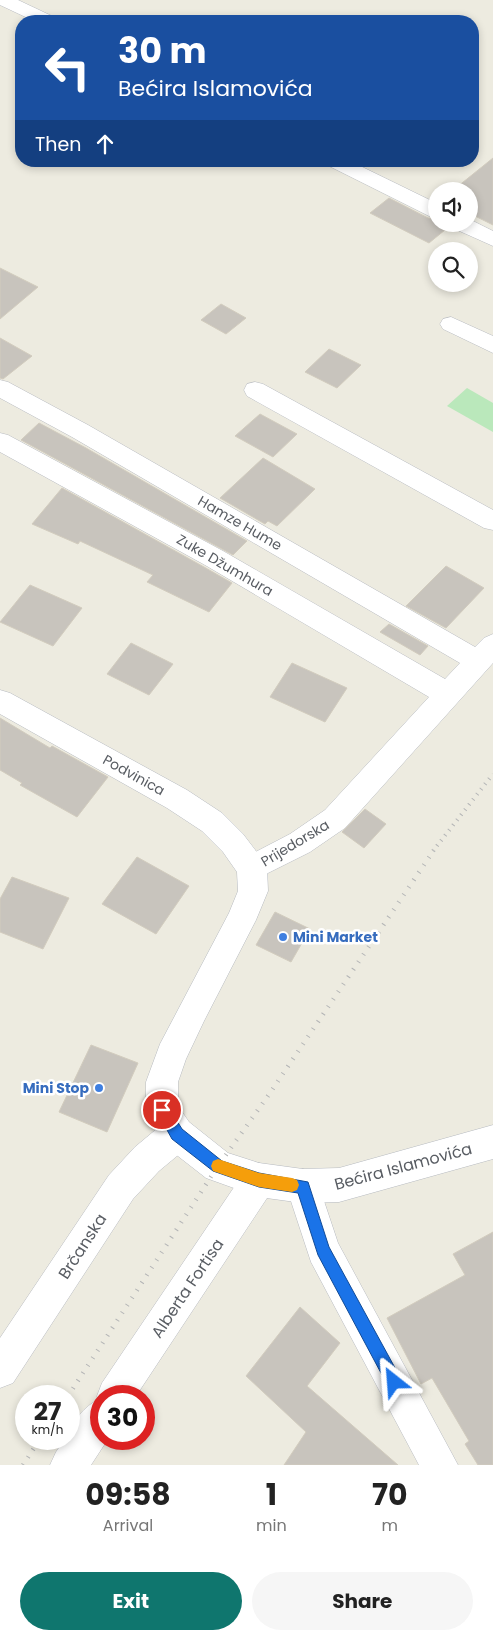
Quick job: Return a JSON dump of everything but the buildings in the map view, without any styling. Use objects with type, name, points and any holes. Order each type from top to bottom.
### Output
[{"type":"street","points":[[4,0],[35,15]]},
{"type":"street","points":[[346,167],[428,207]]},
{"type":"street","points":[[478,232],[493,239]]},
{"type":"street","points":[[451,324],[493,345]]},
{"type":"street","name":"Hamze Hume","points":[[0,388],[485,653]]},
{"type":"street","points":[[255,390],[493,521]]},
{"type":"street","name":"Zuke Džumhura","points":[[0,441],[214,558],[448,694]]},
{"type":"street","name":"Prijedorska","points":[[177,1134],[162,1110],[162,1082],[171,1055],[192,1010],[241,920],[253,891],[252,868],[300,843],[335,819],[485,653]]},
{"type":"street","name":"Podvinica","points":[[0,701],[177,799],[212,822],[233,843],[252,868]]},
{"type":"street","name":"Bećira Islamovića","points":[[177,1134],[218,1166],[259,1180],[303,1186],[339,1185],[493,1142]]},
{"type":"street","name":"Brčanska","points":[[0,1370],[121,1187],[147,1159],[177,1134]]},
{"type":"street","name":"Alberta Fortisa","points":[[122,1385],[259,1180]]},
{"type":"street","points":[[303,1186],[323,1250],[439,1465]]},
{"type":"street","points":[[69,1465],[90,1434]]},
{"type":"green space","points":[[467,388],[493,403],[493,432],[447,406]]},
{"type":"railway","points":[[433,851],[493,774]]},
{"type":"railway","points":[[75,1385],[218,1166],[270,1093],[434,850]]},
{"type":"railway","points":[[23,1465],[33,1450]]},
{"type":"slow traffic","points":[[218,1166],[259,1180],[292,1185]]},
{"type":"place","name":"Mini Market","points":[[283,937]]},
{"type":"place","name":"Mini Stop","points":[[99,1088]]},
{"type":"route","points":[[162,1110],[177,1134],[218,1166],[259,1180],[303,1186],[323,1250],[394,1382]]}]
